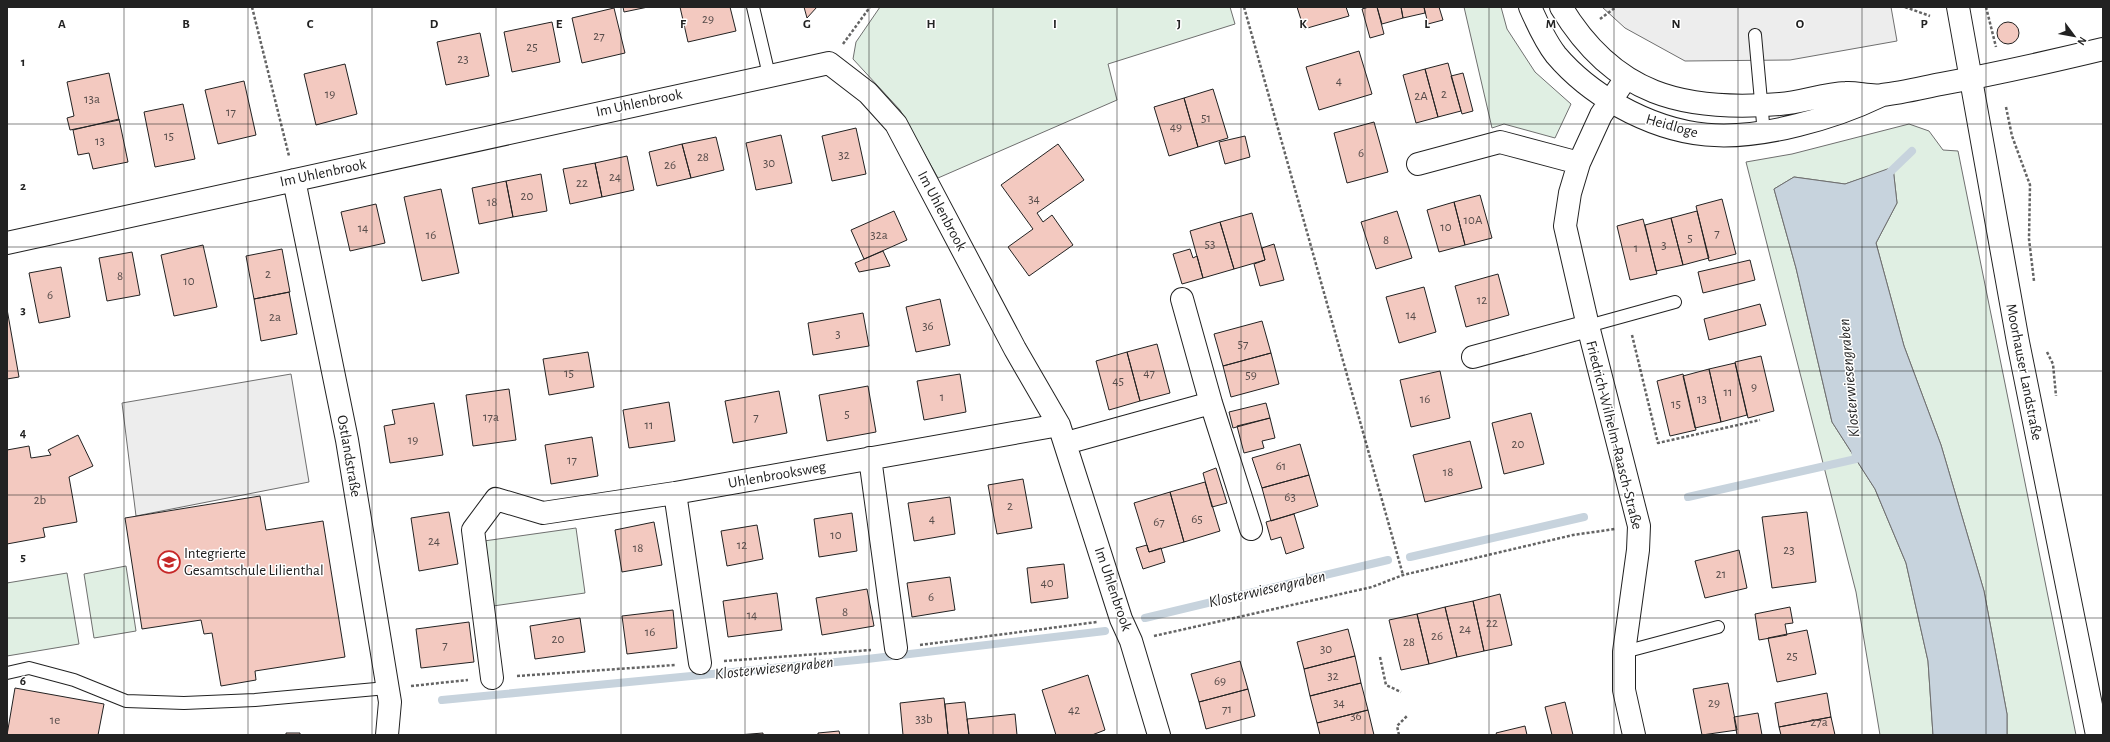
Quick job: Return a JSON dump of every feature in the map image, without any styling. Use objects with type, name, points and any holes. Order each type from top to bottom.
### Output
[{"type":"street","name":"Heidloge","points":[[1530,7],[1556,54],[1582,79],[1610,101],[1635,115],[1679,131],[1702,135],[1725,136],[1764,134],[1852,110],[1880,96]]},
{"type":"street","name":"Heidloge","points":[[1562,7],[1579,36],[1605,62],[1626,78],[1651,91],[1683,102],[1720,106],[1761,105],[1801,101],[1846,93],[1880,96],[1971,79],[2103,49]]},
{"type":"street","name":"Moorhauser Landstraße","points":[[1958,7],[2018,342],[2097,735]]},
{"type":"street","name":"Im Uhlenbrook","points":[[7,243],[829,63],[868,93],[896,124],[1014,349],[1062,434],[1121,619],[1131,641],[1159,735]]},
{"type":"street","name":"Friedrich-Wilhelm-Raasch-Straße","points":[[1626,78],[1601,115],[1579,163],[1570,193],[1566,226],[1588,326],[1639,526],[1638,550],[1624,652],[1624,690],[1634,735]]},
{"type":"street","points":[[1418,164],[1500,142],[1579,163]]},
{"type":"street","name":"Ostlandstraße","points":[[294,180],[347,440],[390,702],[387,735]]},
{"type":"street","points":[[1182,299],[1211,404],[1251,529]]},
{"type":"street","name":"Friedrich-Wilhelm-Raasch-Straße","points":[[1473,358],[1588,326]]},
{"type":"street","points":[[1062,434],[1211,404]]},
{"type":"street","name":"Uhlenbrooksweg","points":[[492,678],[473,530],[496,499],[543,513],[675,493],[870,458],[1062,434]]},
{"type":"street","points":[[870,458],[896,648]]},
{"type":"street","points":[[675,493],[700,663]]},
{"type":"lane","points":[[752,7],[769,75]]},
{"type":"lane","points":[[1755,35],[1764,134]]},
{"type":"lane","points":[[1588,326],[1675,302]]},
{"type":"lane","points":[[1624,652],[1718,628]]},
{"type":"lane","points":[[7,673],[29,668],[74,680],[126,701],[184,703],[255,700],[387,688]]},
{"type":"path","points":[[252,7],[294,180]]},
{"type":"path","points":[[829,63],[870,7]]},
{"type":"path","points":[[1244,7],[1403,575]]},
{"type":"path","points":[[1905,7],[1930,16]]},
{"type":"path","points":[[1986,7],[1996,48]]},
{"type":"path","points":[[2006,107],[2012,136],[2030,185],[2029,239],[2035,287]]},
{"type":"path","points":[[1627,315],[1658,443],[1760,420]]},
{"type":"path","points":[[2045,348],[2053,364],[2056,400]]},
{"type":"path","points":[[1131,641],[1372,587],[1403,575],[1573,535],[1639,526]]},
{"type":"path","points":[[387,688],[492,678],[896,648],[1121,619]]},
{"type":"path","points":[[1380,658],[1386,685],[1401,692]]},
{"type":"path","points":[[1399,735],[1397,726],[1407,716]]},
{"type":"green space","points":[[880,7],[1230,7],[1235,24],[1108,64],[1117,100],[938,178],[900,110],[853,59],[856,42]]},
{"type":"green space","points":[[1464,7],[1501,7],[1507,29],[1535,72],[1571,104],[1555,138],[1504,124],[1492,128]]},
{"type":"green space","points":[[1909,124],[1929,131],[1943,150],[1958,151],[2076,735],[2007,735],[2007,714],[1984,591],[1941,445],[1904,346],[1876,243],[1897,203],[1893,168],[1845,184],[1794,177],[1774,189],[1796,268],[1832,422],[1875,489],[1906,563],[1928,661],[1933,735],[1880,735],[1856,592],[1746,162],[1792,154]]},
{"type":"green space","points":[[576,528],[585,593],[493,606],[484,541]]},
{"type":"green space","points":[[126,566],[136,631],[94,638],[84,574]]},
{"type":"green space","points":[[67,573],[79,644],[7,656],[7,583]]},
{"type":"shaded area","points":[[1602,7],[1891,7],[1897,41],[1790,60],[1685,61],[1625,28]]},
{"type":"shaded area","points":[[291,374],[309,482],[136,516],[122,403]]},
{"type":"water","points":[[1893,167],[1897,203],[1876,243],[1904,346],[1941,445],[1984,591],[2007,714],[2007,735],[1933,735],[1928,661],[1906,563],[1875,489],[1832,422],[1796,268],[1774,189],[1794,177],[1845,184]]},
{"type":"building","points":[[623,7],[648,7],[624,12]]},
{"type":"building","points":[[680,7],[730,7],[736,31],[688,42]]},
{"type":"building","points":[[804,7],[817,7],[807,18]]},
{"type":"building","points":[[1297,7],[1346,7],[1349,16],[1304,29]]},
{"type":"building","points":[[1377,7],[1384,34],[1370,38],[1362,9]]},
{"type":"building","points":[[1377,7],[1401,7],[1403,18],[1382,24]]},
{"type":"building","points":[[1401,7],[1424,7],[1425,13],[1403,18]]},
{"type":"building","points":[[1424,7],[1439,7],[1443,20],[1428,24]]},
{"type":"building","points":[[614,8],[625,53],[582,63],[572,18]]},
{"type":"building","points":[[552,22],[560,62],[512,72],[504,32]]},
{"type":"building","points":[[2008,22],[2012,23],[2018,29],[2018,37],[2012,43],[2008,44],[2004,43],[1998,37],[1997,33],[1998,29],[2004,23]]},
{"type":"building","points":[[480,33],[489,76],[446,85],[437,42]]},
{"type":"building","points":[[1359,51],[1372,94],[1319,110],[1306,67]]},
{"type":"building","points":[[1448,63],[1461,111],[1438,117],[1425,69]]},
{"type":"building","points":[[345,64],[357,114],[316,125],[304,74]]},
{"type":"building","points":[[1425,69],[1438,117],[1416,123],[1403,75]]},
{"type":"building","points":[[109,73],[119,120],[70,130],[67,118],[74,116],[67,82]]},
{"type":"building","points":[[1463,73],[1473,111],[1462,114],[1451,76]]},
{"type":"building","points":[[244,81],[256,135],[218,144],[205,90]]},
{"type":"building","points":[[1213,89],[1228,138],[1198,147],[1184,98]]},
{"type":"building","points":[[1184,98],[1198,147],[1169,156],[1154,107]]},
{"type":"building","points":[[183,104],[195,159],[155,167],[144,112]]},
{"type":"building","points":[[119,119],[128,162],[93,169],[89,153],[78,155],[73,130]]},
{"type":"building","points":[[1374,122],[1388,172],[1347,183],[1334,133]]},
{"type":"building","points":[[856,128],[866,174],[832,181],[822,136]]},
{"type":"building","points":[[781,135],[792,183],[756,190],[746,143]]},
{"type":"building","points":[[1245,136],[1250,157],[1225,164],[1219,142]]},
{"type":"building","points":[[716,137],[724,170],[691,178],[682,144]]},
{"type":"building","points":[[682,144],[691,178],[657,186],[649,152]]},
{"type":"building","points":[[1058,144],[1084,180],[1037,213],[1043,222],[1052,215],[1073,245],[1029,276],[1008,247],[1033,229],[1001,185]]},
{"type":"building","points":[[627,156],[634,190],[602,197],[595,163]]},
{"type":"building","points":[[595,163],[602,197],[570,204],[563,169]]},
{"type":"building","points":[[541,174],[547,211],[513,217],[506,181]]},
{"type":"building","points":[[506,181],[513,217],[479,224],[472,188]]},
{"type":"building","points":[[441,189],[459,273],[422,281],[404,197]]},
{"type":"building","points":[[1480,195],[1492,238],[1465,245],[1454,202]]},
{"type":"building","points":[[1722,199],[1736,254],[1709,261],[1696,206]]},
{"type":"building","points":[[1454,202],[1465,245],[1439,252],[1427,210]]},
{"type":"building","points":[[376,204],[385,243],[350,251],[341,212]]},
{"type":"building","points":[[894,211],[907,240],[864,259],[851,230]]},
{"type":"building","points":[[1397,211],[1412,258],[1376,269],[1361,222]]},
{"type":"building","points":[[1697,211],[1709,258],[1683,265],[1671,218]]},
{"type":"building","points":[[1252,213],[1265,260],[1234,269],[1220,222]]},
{"type":"building","points":[[1671,218],[1683,265],[1656,271],[1645,225]]},
{"type":"building","points":[[1643,219],[1657,274],[1630,280],[1617,226]]},
{"type":"building","points":[[1220,222],[1234,269],[1203,278],[1190,231]]},
{"type":"building","points":[[1274,244],[1284,280],[1260,286],[1254,264],[1265,260],[1262,248]]},
{"type":"building","points":[[203,245],[217,307],[174,316],[161,255]]},
{"type":"building","points":[[282,249],[290,292],[254,299],[246,256]]},
{"type":"building","points":[[1190,249],[1193,258],[1197,256],[1203,278],[1182,284],[1173,254]]},
{"type":"building","points":[[883,251],[890,266],[859,272],[855,263]]},
{"type":"building","points":[[132,252],[140,295],[107,301],[99,258]]},
{"type":"building","points":[[1750,260],[1755,280],[1703,293],[1698,272]]},
{"type":"building","points":[[61,267],[70,317],[39,323],[29,273]]},
{"type":"building","points":[[1498,274],[1509,315],[1466,327],[1455,286]]},
{"type":"building","points":[[1424,287],[1436,332],[1399,343],[1386,297]]},
{"type":"building","points":[[289,292],[297,334],[261,341],[254,299]]},
{"type":"building","points":[[940,299],[950,345],[916,352],[906,307]]},
{"type":"building","points":[[1760,304],[1766,325],[1709,340],[1704,319]]},
{"type":"building","points":[[7,309],[19,377],[7,379]]},
{"type":"building","points":[[863,313],[869,346],[813,355],[808,323]]},
{"type":"building","points":[[1262,321],[1271,353],[1223,366],[1214,334]]},
{"type":"building","points":[[1157,344],[1170,393],[1140,401],[1127,352]]},
{"type":"building","points":[[588,352],[594,387],[549,395],[543,359]]},
{"type":"building","points":[[1127,352],[1140,401],[1109,410],[1096,361]]},
{"type":"building","points":[[1271,353],[1279,384],[1231,397],[1223,366]]},
{"type":"building","points":[[1761,356],[1774,411],[1748,418],[1735,362]]},
{"type":"building","points":[[1735,363],[1747,415],[1721,422],[1709,369]]},
{"type":"building","points":[[1709,369],[1721,422],[1695,428],[1683,376]]},
{"type":"building","points":[[1440,371],[1450,418],[1411,427],[1400,380]]},
{"type":"building","points":[[960,374],[966,412],[924,420],[917,381]]},
{"type":"building","points":[[1683,374],[1696,430],[1670,436],[1657,381]]},
{"type":"building","points":[[868,386],[876,432],[827,441],[819,395]]},
{"type":"building","points":[[509,389],[516,440],[473,446],[466,395]]},
{"type":"building","points":[[779,391],[787,433],[733,443],[725,401]]},
{"type":"building","points":[[669,402],[675,441],[629,448],[623,410]]},
{"type":"building","points":[[434,403],[443,455],[390,463],[384,426],[395,424],[392,410]]},
{"type":"building","points":[[1266,403],[1270,418],[1233,428],[1229,412]]},
{"type":"building","points":[[1531,413],[1544,464],[1504,474],[1492,423]]},
{"type":"building","points":[[1270,418],[1275,438],[1262,441],[1264,448],[1244,453],[1237,426]]},
{"type":"building","points":[[78,435],[93,466],[69,477],[77,522],[43,528],[45,537],[7,544],[7,450],[29,446],[31,458],[51,455],[48,450]]},
{"type":"building","points":[[592,437],[598,476],[551,484],[545,445]]},
{"type":"building","points":[[1470,441],[1482,488],[1425,502],[1413,455]]},
{"type":"building","points":[[1300,444],[1309,475],[1262,488],[1252,458]]},
{"type":"building","points":[[1216,468],[1227,503],[1212,507],[1203,473]]},
{"type":"building","points":[[1309,475],[1318,506],[1271,521],[1262,488]]},
{"type":"building","points":[[1023,479],[1032,528],[997,534],[988,485]]},
{"type":"building","points":[[1205,482],[1220,531],[1184,542],[1170,492]]},
{"type":"building","points":[[1170,492],[1184,542],[1149,552],[1134,503]]},
{"type":"building","points":[[260,496],[266,530],[323,521],[345,657],[255,671],[256,680],[221,686],[212,633],[204,634],[201,620],[142,629],[125,518]]},
{"type":"building","points":[[950,497],[955,534],[914,541],[908,503]]},
{"type":"building","points":[[449,512],[458,564],[419,571],[411,518]]},
{"type":"building","points":[[1807,512],[1816,582],[1772,588],[1762,517]]},
{"type":"building","points":[[852,513],[857,551],[819,557],[814,519]]},
{"type":"building","points":[[1294,514],[1304,548],[1286,554],[1281,537],[1271,540],[1266,522]]},
{"type":"building","points":[[654,522],[662,565],[622,572],[615,530]]},
{"type":"building","points":[[757,525],[763,559],[727,566],[721,531]]},
{"type":"building","points":[[1147,545],[1149,552],[1161,548],[1165,562],[1143,569],[1136,548]]},
{"type":"building","points":[[1739,550],[1747,588],[1705,598],[1695,561]]},
{"type":"building","points":[[1064,564],[1068,598],[1031,603],[1027,568]]},
{"type":"building","points":[[950,577],[955,610],[912,617],[907,583]]},
{"type":"building","points":[[867,589],[874,626],[822,635],[816,598]]},
{"type":"building","points":[[777,593],[782,630],[728,637],[723,601]]},
{"type":"building","points":[[1500,594],[1512,645],[1484,651],[1473,601]]},
{"type":"building","points":[[1473,601],[1484,651],[1457,657],[1445,607]]},
{"type":"building","points":[[1445,607],[1457,657],[1429,664],[1417,614]]},
{"type":"building","points":[[1790,607],[1793,623],[1785,624],[1787,635],[1759,640],[1755,614]]},
{"type":"building","points":[[673,610],[677,648],[627,654],[622,616]]},
{"type":"building","points":[[1417,614],[1429,664],[1401,670],[1389,620]]},
{"type":"building","points":[[580,618],[585,652],[535,659],[530,626]]},
{"type":"building","points":[[469,622],[474,662],[421,668],[416,629]]},
{"type":"building","points":[[1348,629],[1355,656],[1304,669],[1297,642]]},
{"type":"building","points":[[1807,630],[1816,674],[1777,682],[1768,638]]},
{"type":"building","points":[[1355,656],[1361,683],[1310,696],[1304,669]]},
{"type":"building","points":[[1240,661],[1248,689],[1199,702],[1191,674]]},
{"type":"building","points":[[1088,675],[1105,730],[1092,735],[1056,735],[1042,690]]},
{"type":"building","points":[[1361,683],[1368,710],[1317,723],[1310,696]]},
{"type":"building","points":[[1728,683],[1737,730],[1702,735],[1693,689]]},
{"type":"building","points":[[15,688],[104,704],[98,735],[7,735]]},
{"type":"building","points":[[1248,689],[1255,716],[1206,729],[1199,702]]},
{"type":"building","points":[[1827,693],[1831,717],[1779,727],[1775,703]]},
{"type":"building","points":[[944,698],[948,735],[903,735],[900,703]]},
{"type":"building","points":[[965,702],[969,735],[948,735],[945,704]]},
{"type":"building","points":[[1565,702],[1573,735],[1552,735],[1545,707]]},
{"type":"building","points":[[1368,710],[1374,735],[1320,735],[1317,723]]},
{"type":"building","points":[[1758,713],[1762,735],[1737,735],[1734,717]]},
{"type":"building","points":[[1015,714],[1017,735],[969,735],[967,719]]},
{"type":"building","points":[[1831,717],[1835,735],[1781,735],[1779,727]]},
{"type":"building","points":[[1525,726],[1527,735],[1497,735],[1496,733]]},
{"type":"building","points":[[839,731],[840,735],[818,735],[818,733]]},
{"type":"building","points":[[286,733],[300,733],[300,735],[286,735]]},
{"type":"building","points":[[763,733],[763,735],[738,735]]},
{"type":"waterway","name":"Klosterwiesengraben","points":[[1887,175],[1912,151]]},
{"type":"waterway","name":"Klosterwiesengraben","points":[[1688,497],[1856,459],[1855,448]]},
{"type":"waterway","name":"Klosterwiesengraben","points":[[1410,557],[1584,517]]},
{"type":"waterway","name":"Klosterwiesengraben","points":[[1145,618],[1388,560]]},
{"type":"waterway","name":"Klosterwiesengraben","points":[[442,700],[867,659],[1105,631]]},
{"type":"place","name":"Integrierte Gesamtschule Lilienthal","points":[[169,562]]}]
